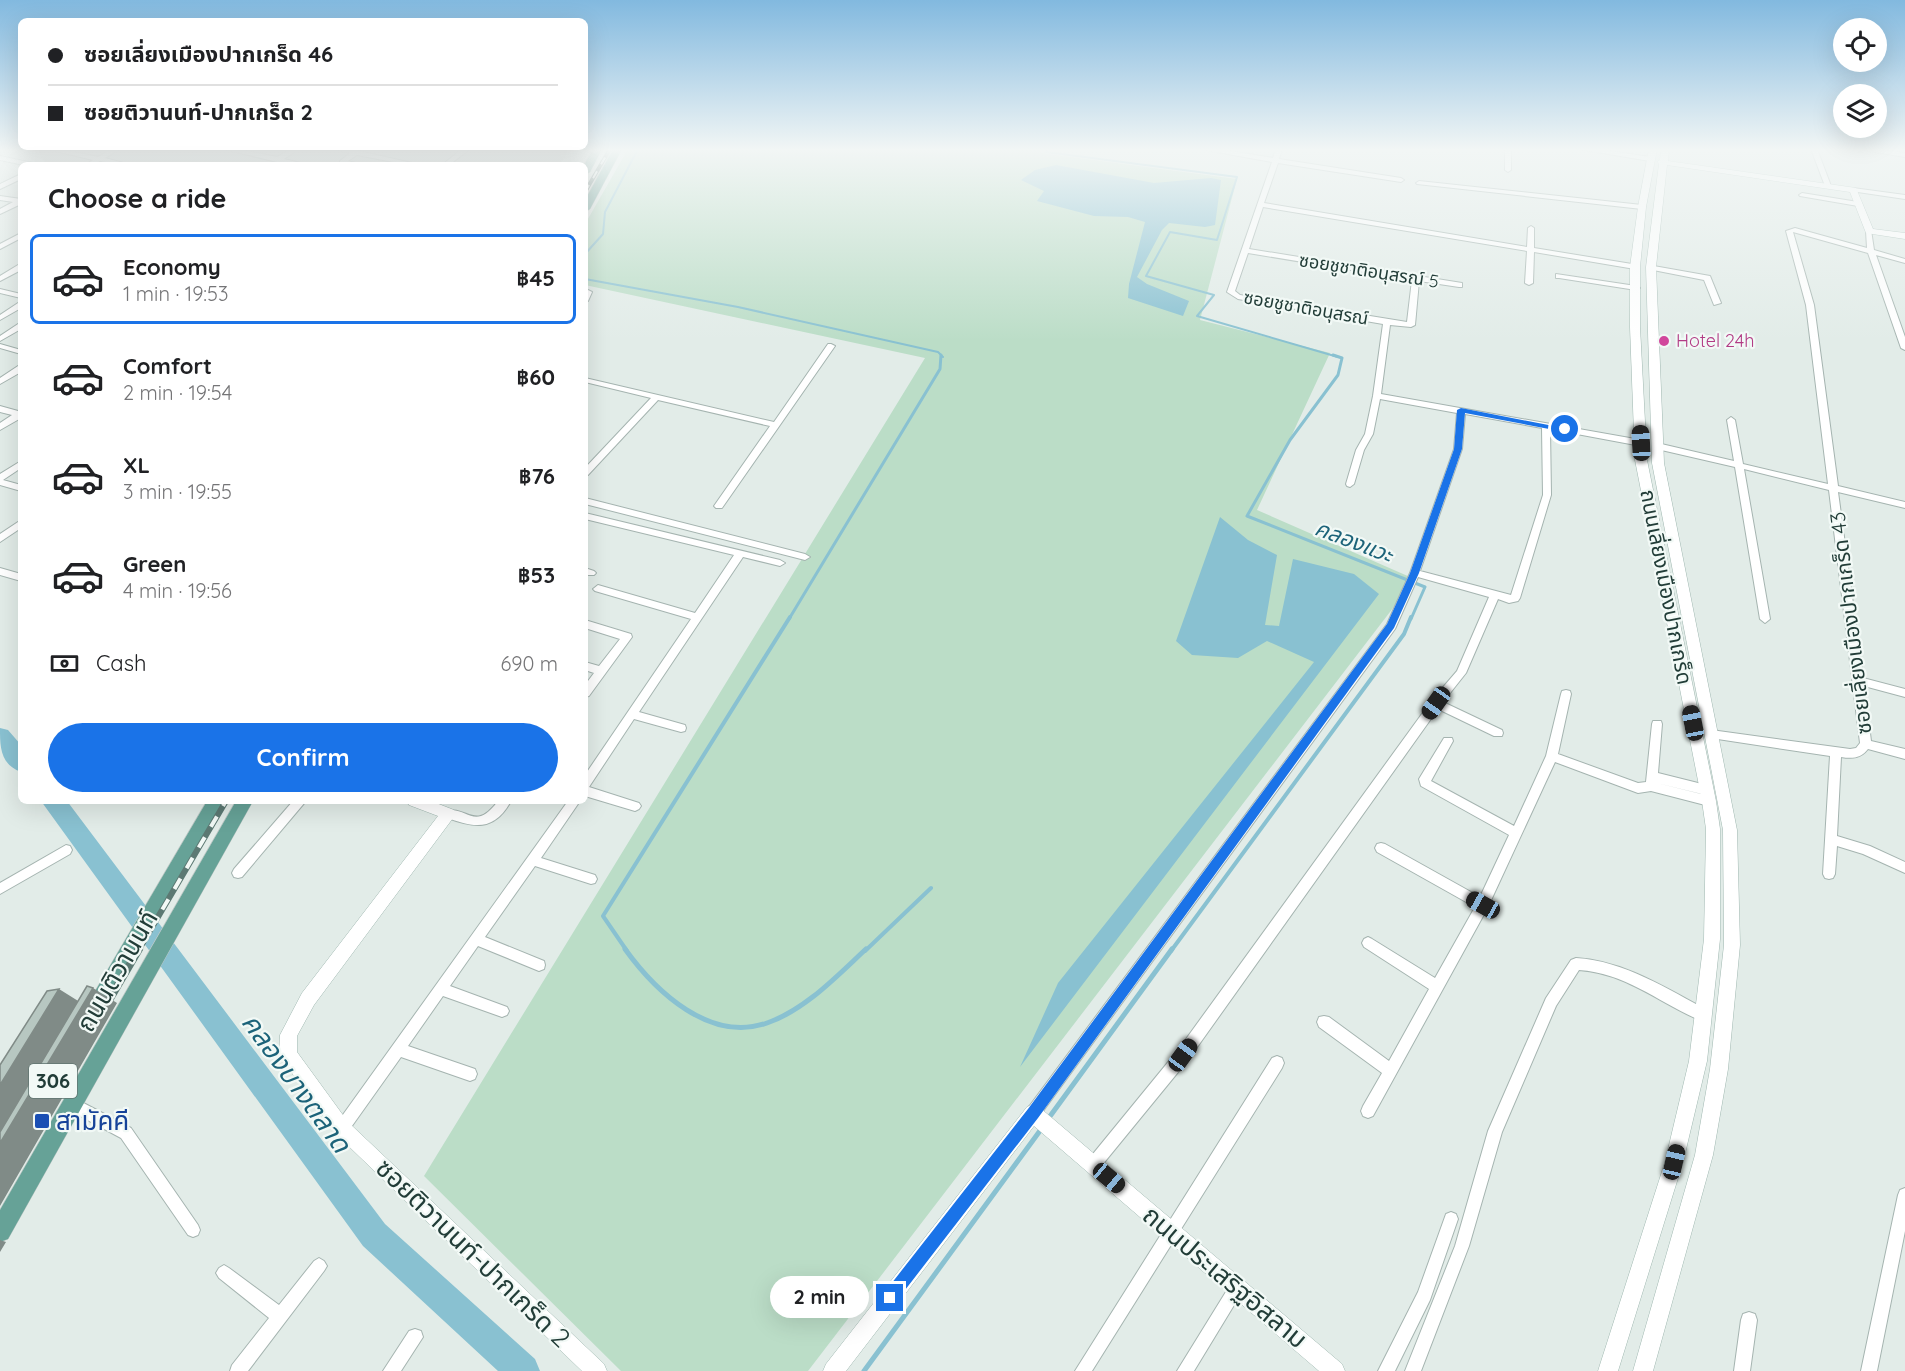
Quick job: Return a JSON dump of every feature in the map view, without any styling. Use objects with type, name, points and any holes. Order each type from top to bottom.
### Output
[{"type":"main road","name":"ถนนเลี่ยงเมืองปากเกร็ด","points":[[1608,1371],[1674,1162],[1698,1061],[1713,939],[1713,829],[1708,795],[1641,460],[1635,327],[1635,267],[1641,213]]},
{"type":"main road","name":"ถนนเลี่ยงเมืองปากเกร็ด","points":[[1643,1371],[1704,1155],[1719,1069],[1732,945],[1730,830],[1658,463],[1651,267],[1654,213]]},
{"type":"main road","points":[[1862,213],[1869,231],[1905,236]]},
{"type":"main road","name":"ถนนติวานนท์","points":[[82,1030],[214,804]]},
{"type":"main road","name":"ถนนติวานนท์","points":[[0,1231],[243,804]]},
{"type":"main road","points":[[422,804],[450,814]]},
{"type":"main road","name":"ซอยติวานนท์-ปากเกร็ด 2","points":[[450,814],[308,999],[290,1035],[288,1055],[342,1128],[597,1371]]},
{"type":"main road","points":[[833,1371],[1041,1120]]},
{"type":"main road","name":"ถนนประเสริฐอิสลาม","points":[[1041,1120],[1335,1371]]},
{"type":"street","name":"ซอยชูชาติอนุสรณ์","points":[[1257,213],[1244,250],[1233,295],[1387,322],[1377,396],[1369,434],[1360,450],[1350,484]]},
{"type":"street","points":[[1316,213],[1635,267]]},
{"type":"street","points":[[1529,283],[1531,228]]},
{"type":"street","name":"ซอยเลี่ยงเมืองปากเกร็ด 43","points":[[1711,734],[1836,752],[1857,753],[1866,744],[1810,304],[1789,231],[1795,230],[1871,251]]},
{"type":"street","points":[[1869,231],[1871,251],[1905,348]]},
{"type":"street","points":[[2,244],[18,237]]},
{"type":"street","points":[[2,244],[18,246]]},
{"type":"street","name":"ซอยชูชาติอนุสรณ์ 5","points":[[1244,250],[1459,285]]},
{"type":"street","points":[[1871,251],[1905,261]]},
{"type":"street","points":[[1651,267],[1707,278],[1717,303]]},
{"type":"street","points":[[0,279],[18,269]]},
{"type":"street","points":[[1559,276],[1636,288]]},
{"type":"street","points":[[1387,322],[1411,325],[1416,278]]},
{"type":"street","points":[[0,291],[18,295]]},
{"type":"street","points":[[0,318],[18,308]]},
{"type":"street","points":[[0,339],[18,328]]},
{"type":"street","points":[[0,346],[18,351]]},
{"type":"street","points":[[719,506],[831,346]]},
{"type":"street","points":[[0,382],[18,370]]},
{"type":"street","points":[[588,381],[776,425]]},
{"type":"street","points":[[1377,396],[1641,443]]},
{"type":"street","points":[[588,470],[655,398]]},
{"type":"street","points":[[0,409],[18,414]]},
{"type":"street","points":[[1041,1120],[1391,626],[1412,579],[1458,449],[1461,410]]},
{"type":"street","points":[[0,427],[18,415]]},
{"type":"street","points":[[1731,420],[1765,619]]},
{"type":"street","points":[[1412,579],[1509,599],[1516,596],[1547,495],[1546,426]]},
{"type":"street","points":[[1657,446],[1905,505]]},
{"type":"street","points":[[0,480],[18,466]]},
{"type":"street","points":[[0,480],[18,487]]},
{"type":"street","points":[[588,502],[805,557]]},
{"type":"street","points":[[588,517],[780,563]]},
{"type":"street","points":[[0,539],[18,525]]},
{"type":"street","points":[[588,779],[740,554]]},
{"type":"street","points":[[0,571],[18,577]]},
{"type":"street","points":[[598,589],[698,616]]},
{"type":"street","points":[[1094,1165],[1183,1055],[1436,703],[1461,673],[1495,595]]},
{"type":"street","points":[[588,625],[627,637],[588,689]]},
{"type":"street","points":[[588,667],[601,671]]},
{"type":"street","points":[[1859,681],[1905,693]]},
{"type":"street","points":[[1368,1111],[1483,905],[1552,756],[1566,694]]},
{"type":"street","points":[[1436,703],[1498,733]]},
{"type":"street","points":[[631,714],[681,728]]},
{"type":"street","points":[[1651,781],[1657,724]]},
{"type":"street","points":[[1448,741],[1425,779],[1425,783],[1516,833]]},
{"type":"street","points":[[1866,744],[1905,754]]},
{"type":"street","points":[[1829,874],[1836,752]]},
{"type":"street","points":[[1552,756],[1638,788],[1651,781],[1708,795]]},
{"type":"street","points":[[588,792],[635,806]]},
{"type":"street","points":[[238,873],[297,804]]},
{"type":"street","points":[[450,814],[478,823],[492,819],[504,804]]},
{"type":"street","points":[[342,1128],[572,804]]},
{"type":"street","points":[[1831,839],[1866,850],[1905,868]]},
{"type":"street","points":[[1381,848],[1483,905]]},
{"type":"street","points":[[0,889],[66,850]]},
{"type":"street","points":[[532,860],[591,879]]},
{"type":"street","points":[[476,939],[539,965]]},
{"type":"street","points":[[1368,943],[1438,987]]},
{"type":"street","points":[[1413,1371],[1462,1246],[1495,1131],[1551,1002],[1576,964],[1592,963],[1704,1016]]},
{"type":"street","points":[[441,989],[502,1011]]},
{"type":"street","points":[[1324,1022],[1391,1071]]},
{"type":"street","points":[[398,1049],[470,1074]]},
{"type":"street","points":[[1083,1371],[1277,1064]]},
{"type":"street","points":[[72,1104],[126,1133],[193,1230]]},
{"type":"street","points":[[1869,1371],[1905,1195]]},
{"type":"street","points":[[1386,1371],[1425,1295],[1450,1219]]},
{"type":"street","points":[[238,1371],[319,1266]]},
{"type":"street","points":[[224,1273],[280,1316]]},
{"type":"street","points":[[1185,1371],[1237,1287]]},
{"type":"street","points":[[1742,1371],[1749,1320]]},
{"type":"street","points":[[391,1371],[415,1337]]},
{"type":"green space","points":[[591,213],[1228,213],[1200,320],[1330,353],[1257,510],[1410,577],[1393,608],[808,1371],[621,1371],[424,1176],[925,358],[588,286],[588,219]]},
{"type":"water","points":[[1083,213],[1217,213],[1215,225],[1205,227],[1169,223],[1162,230],[1137,277],[1147,284],[1189,301],[1183,316],[1128,298],[1129,284],[1145,222],[1128,217],[1094,216]]},
{"type":"water","points":[[1220,517],[1248,540],[1277,555],[1265,625],[1279,626],[1293,559],[1354,574],[1379,594],[1020,1067],[1058,983],[1314,662],[1267,641],[1238,658],[1192,655],[1176,641]]},
{"type":"building","points":[[87,986],[93,988],[0,1143],[0,1132]]},
{"type":"building","points":[[59,989],[0,1085],[0,1065],[47,991]]},
{"type":"waterway","points":[[588,251],[603,234],[605,213]]},
{"type":"waterway","name":"คลองแวะ","points":[[1226,213],[1217,240],[1170,232],[1146,276],[1214,295],[1197,316],[1338,357]]},
{"type":"waterway","points":[[588,280],[738,307],[938,352],[941,355]]},
{"type":"waterway","points":[[789,619],[940,369],[941,355]]},
{"type":"waterway","name":"คลองแวะ","points":[[1333,355],[1342,358],[1338,375],[1290,440],[1247,516],[1425,587],[1411,619]]},
{"type":"waterway","points":[[627,951],[603,916],[790,617]]},
{"type":"waterway","name":"คลองแวะ","points":[[1171,951],[1404,634],[1411,617]]},
{"type":"waterway","name":"คลองบางตลาด","points":[[0,737],[18,758]]},
{"type":"waterway","name":"คลองบางตลาด","points":[[55,804],[374,1235],[523,1371]]},
{"type":"waterway","points":[[865,951],[931,888]]},
{"type":"waterway","points":[[625,949],[652,982],[686,1010],[705,1020],[725,1026],[746,1027],[767,1023],[794,1010],[832,981],[866,949]]},
{"type":"waterway","name":"คลองแวะ","points":[[1048,1119],[1172,949]]},
{"type":"waterway","name":"คลองแวะ","points":[[864,1371],[1042,1128]]},
{"type":"railway","points":[[138,951],[224,804]]},
{"type":"railway","points":[[101,1014],[139,949]]},
{"type":"place","name":"Hotel 24h","points":[[1664,341]]},
{"type":"place","name":"สามัคคี","points":[[42,1121]]},
{"type":"route","points":[[890,1298],[1033,1113],[1391,626],[1415,573],[1458,449],[1461,410],[1565,429]]}]
